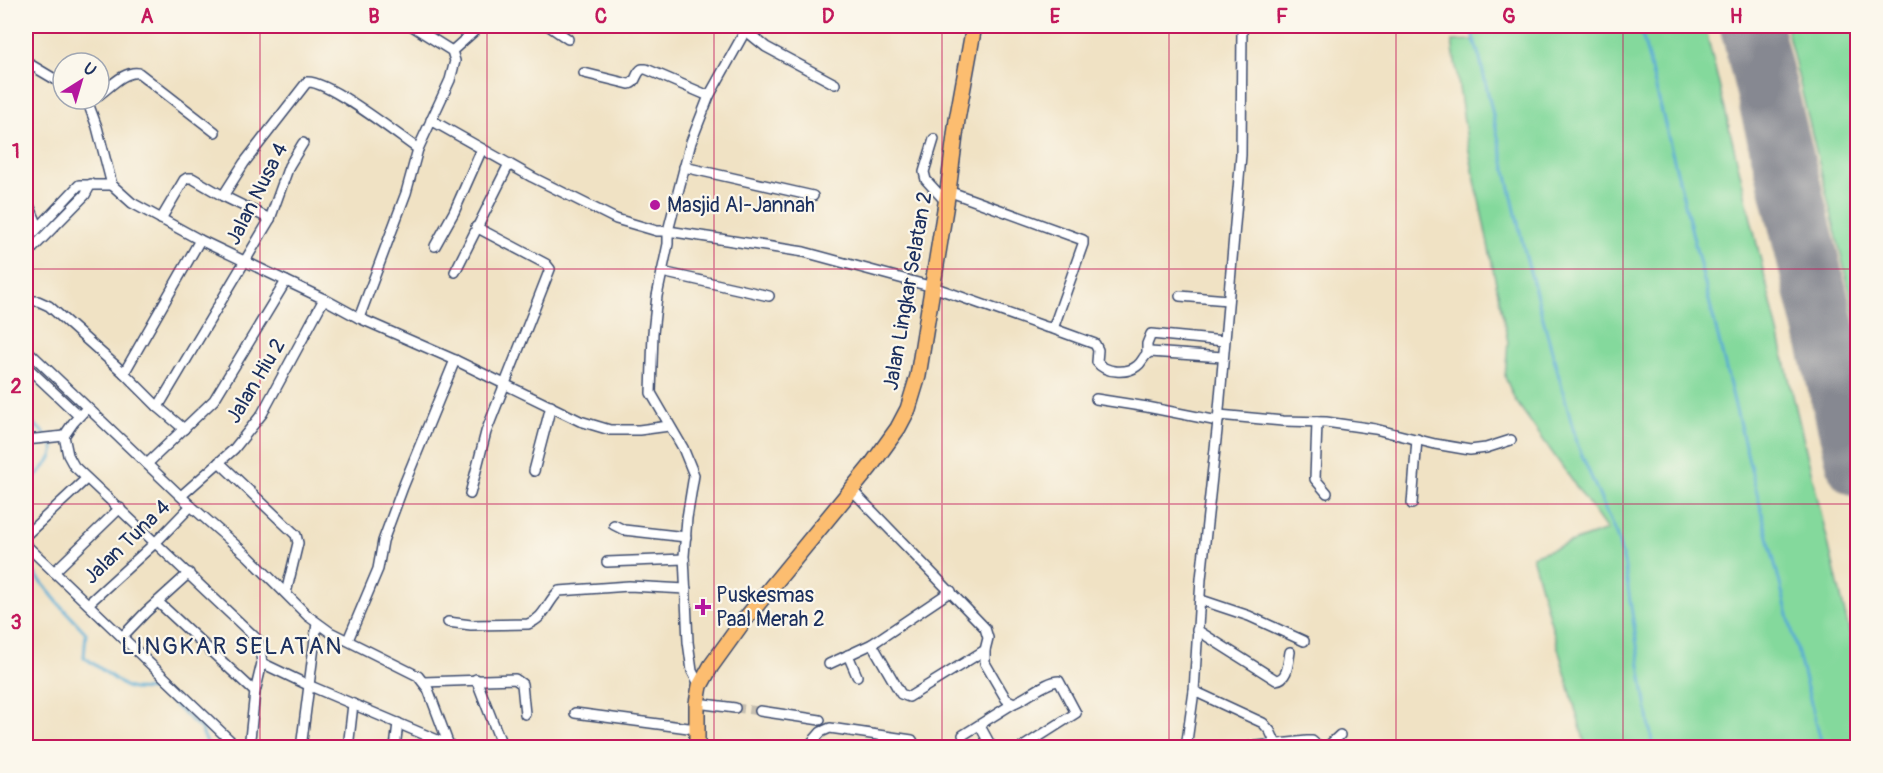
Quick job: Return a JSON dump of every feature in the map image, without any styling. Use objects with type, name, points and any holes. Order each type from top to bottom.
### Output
[{"type":"highway","name":"Jalan Lingkar Selatan 2","points":[[697,747],[697,703],[700,686],[724,647],[851,489],[898,428],[908,409],[918,376],[957,120],[974,26]]},
{"type":"street","points":[[359,318],[406,192],[418,149],[450,81],[455,61],[452,51],[412,26]]},
{"type":"street","points":[[452,51],[480,26]]},
{"type":"street","points":[[549,26],[568,39]]},
{"type":"street","points":[[1186,747],[1194,691],[1201,579],[1219,418],[1241,155],[1242,26]]},
{"type":"street","points":[[700,686],[692,671],[688,642],[684,559],[694,475],[683,448],[651,393],[653,333],[657,297],[669,244],[668,231],[691,142],[710,96],[747,28],[765,47],[835,84]]},
{"type":"street","points":[[26,62],[51,77]]},
{"type":"street","points":[[584,73],[629,84],[634,82],[639,71],[646,69],[710,96]]},
{"type":"street","points":[[111,86],[128,74],[139,73],[215,132]]},
{"type":"street","points":[[223,196],[244,163],[307,82],[321,85],[348,100],[418,149]]},
{"type":"street","points":[[91,111],[112,185],[132,203],[161,219],[359,318],[455,360],[580,421],[610,430],[639,430],[669,426]]},
{"type":"street","points":[[431,120],[532,177],[616,219],[657,231],[804,252],[933,286],[1095,344],[1098,350],[1097,362],[1104,369],[1124,372],[1140,364],[1147,352],[1151,334],[1224,341]]},
{"type":"street","points":[[934,139],[924,172],[926,180],[947,197],[1083,240],[1056,324],[1051,328]]},
{"type":"street","name":"Jalan Nusa 4","points":[[158,407],[270,219],[290,165],[303,143]]},
{"type":"street","points":[[435,246],[454,212],[482,149]]},
{"type":"street","points":[[455,272],[509,164]]},
{"type":"street","points":[[684,167],[813,196]]},
{"type":"street","points":[[161,219],[187,178],[192,178],[270,219]]},
{"type":"street","points":[[26,255],[85,195],[91,184]]},
{"type":"street","points":[[26,241],[79,185],[112,185]]},
{"type":"street","points":[[26,198],[39,226]]},
{"type":"street","points":[[470,494],[486,432],[550,269],[546,264],[477,227]]},
{"type":"street","points":[[124,373],[200,240]]},
{"type":"street","points":[[662,272],[769,296]]},
{"type":"street","points":[[147,464],[214,400],[286,281]]},
{"type":"street","points":[[1180,296],[1228,300]]},
{"type":"street","name":"Jalan Hiu 2","points":[[181,495],[234,449],[262,414],[324,299]]},
{"type":"street","points":[[26,301],[38,301],[49,306],[184,429]]},
{"type":"street","points":[[26,349],[191,506],[286,592],[316,623],[418,676],[428,689],[449,746]]},
{"type":"street","points":[[1147,352],[1162,351],[1223,357]]},
{"type":"street","points":[[348,640],[378,568],[383,541],[403,487],[455,360]]},
{"type":"street","points":[[26,366],[79,416]]},
{"type":"street","points":[[1096,399],[1219,418],[1317,422],[1375,429],[1470,450],[1486,448],[1511,440]]},
{"type":"street","points":[[534,471],[550,406]]},
{"type":"street","points":[[26,440],[60,437],[87,408]]},
{"type":"street","points":[[1317,422],[1314,472],[1318,483],[1327,493]]},
{"type":"street","points":[[60,437],[74,466],[86,479],[120,508],[259,641],[262,663],[255,692],[249,747]]},
{"type":"street","points":[[1412,504],[1417,439]]},
{"type":"street","points":[[219,462],[296,536],[298,543],[286,592]]},
{"type":"street","points":[[26,536],[86,479]]},
{"type":"street","points":[[851,489],[985,628],[988,638],[985,663],[1006,699],[1014,703]]},
{"type":"street","name":"Jalan Tuna 4","points":[[88,604],[156,542],[191,506]]},
{"type":"street","points":[[54,572],[120,508]]},
{"type":"street","points":[[614,525],[624,530],[686,537]]},
{"type":"street","points":[[26,545],[238,747]]},
{"type":"street","points":[[607,562],[684,559]]},
{"type":"street","points":[[122,638],[189,573]]},
{"type":"street","points":[[448,622],[471,625],[528,624],[541,616],[559,591],[629,586],[686,589]]},
{"type":"street","points":[[830,664],[872,644],[951,591]]},
{"type":"street","points":[[1201,600],[1249,616],[1304,641]]},
{"type":"street","points":[[158,602],[255,692]]},
{"type":"street","points":[[301,747],[316,623]]},
{"type":"street","points":[[1197,630],[1275,680],[1281,680],[1284,677],[1290,652]]},
{"type":"street","points":[[872,644],[897,689],[901,694],[909,697],[985,650]]},
{"type":"street","points":[[848,655],[857,676]]},
{"type":"street","points":[[262,663],[449,746]]},
{"type":"street","points":[[423,682],[476,679],[518,680],[522,684],[525,714]]},
{"type":"street","points":[[476,679],[503,747]]},
{"type":"street","points":[[963,735],[1053,681],[1061,682],[1076,711],[1021,747]]},
{"type":"street","points":[[1194,691],[1263,723],[1276,744]]},
{"type":"street","points":[[697,703],[735,708]]},
{"type":"street","points":[[348,747],[353,704]]},
{"type":"street","points":[[760,711],[820,720]]},
{"type":"street","points":[[575,713],[696,729]]},
{"type":"street","points":[[395,747],[398,723]]},
{"type":"street","points":[[980,726],[992,747]]},
{"type":"street","points":[[807,747],[821,732],[830,728],[912,740],[916,747]]},
{"type":"street","points":[[1326,747],[1340,735]]},
{"type":"street","points":[[1238,747],[1307,741],[1312,741],[1320,747]]},
{"type":"green space","points":[[1470,26],[1705,26],[1857,664],[1857,747],[1586,747],[1532,556],[1607,530],[1515,400],[1505,377],[1508,342],[1467,141],[1452,41],[1473,40]]},
{"type":"green space","points":[[1786,26],[1857,26],[1857,321]]},
{"type":"waterway","points":[[1470,26],[1480,59],[1525,253],[1578,446],[1617,537],[1624,562],[1653,748]]},
{"type":"waterway","points":[[1640,26],[1823,748]]},
{"type":"waterway","points":[[1856,26],[1858,33]]},
{"type":"waterway","points":[[26,418],[47,437],[52,444],[53,451],[46,465],[26,485]]},
{"type":"waterway","points":[[26,563],[86,633],[84,657],[126,687],[158,690],[201,729],[209,748]]},
{"type":"runway","points":[[1751,26],[1858,465]]},
{"type":"tunnel","points":[[735,708],[760,711]]},
{"type":"place","name":"Masjid Al-Jannah","points":[[655,205]]},
{"type":"place","name":"Puskesmas Paal Merah 2","points":[[703,607]]},
{"type":"district","name":"LINGKAR SELATAN","points":[[232,646]]}]
